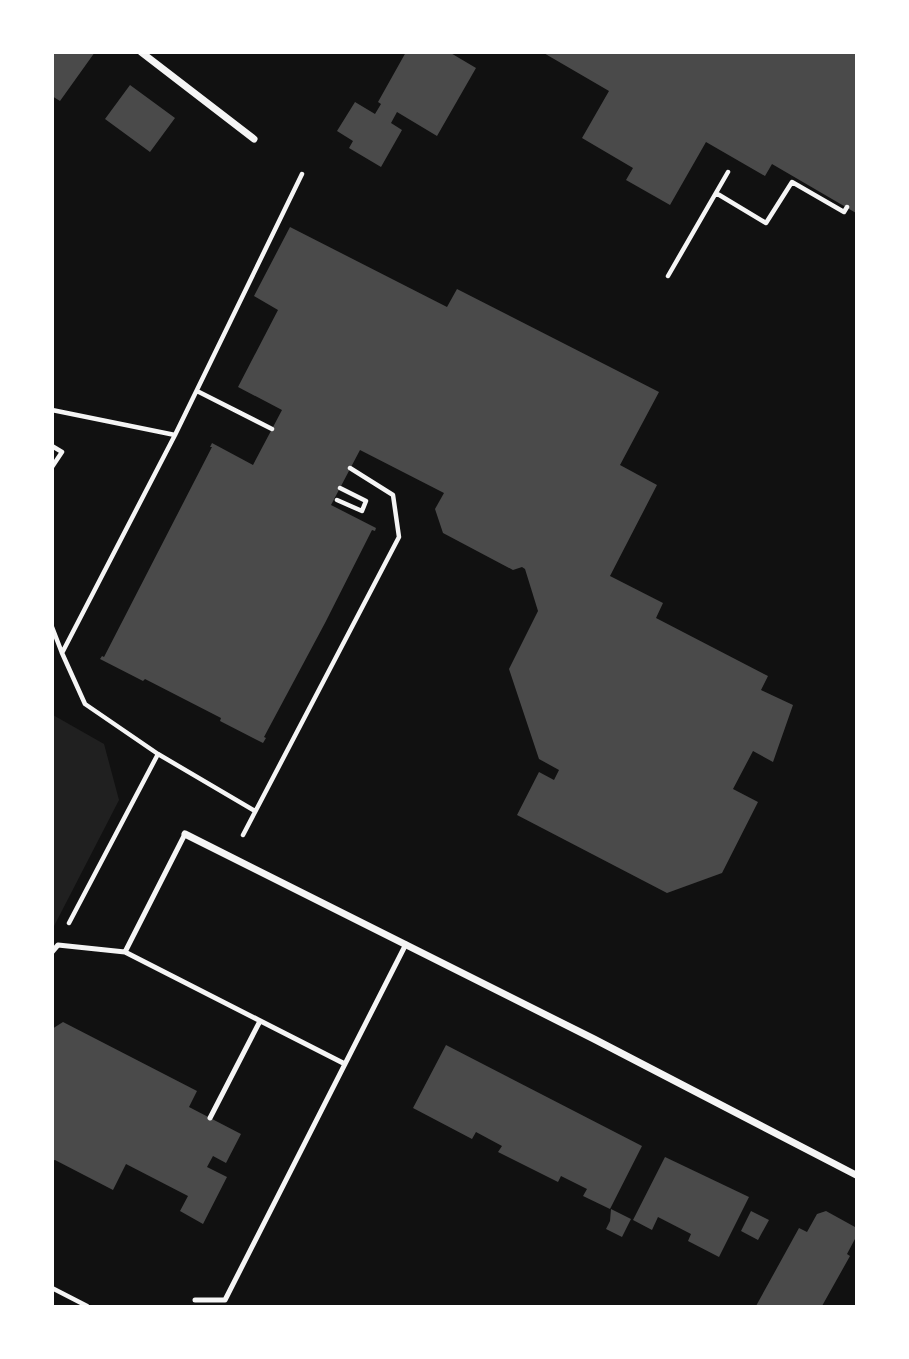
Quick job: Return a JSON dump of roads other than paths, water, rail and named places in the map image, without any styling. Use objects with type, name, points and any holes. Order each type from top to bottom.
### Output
[{"type":"street","points":[[141,52],[254,139]]},
{"type":"street","points":[[185,834],[583,1033],[856,1175]]},
{"type":"lane","points":[[125,952],[185,834]]},
{"type":"lane","points":[[195,1300],[225,1300],[406,944]]},
{"type":"lane","points":[[52,952],[58,945],[125,952],[345,1064]]},
{"type":"lane","points":[[210,1118],[260,1021]]}]
